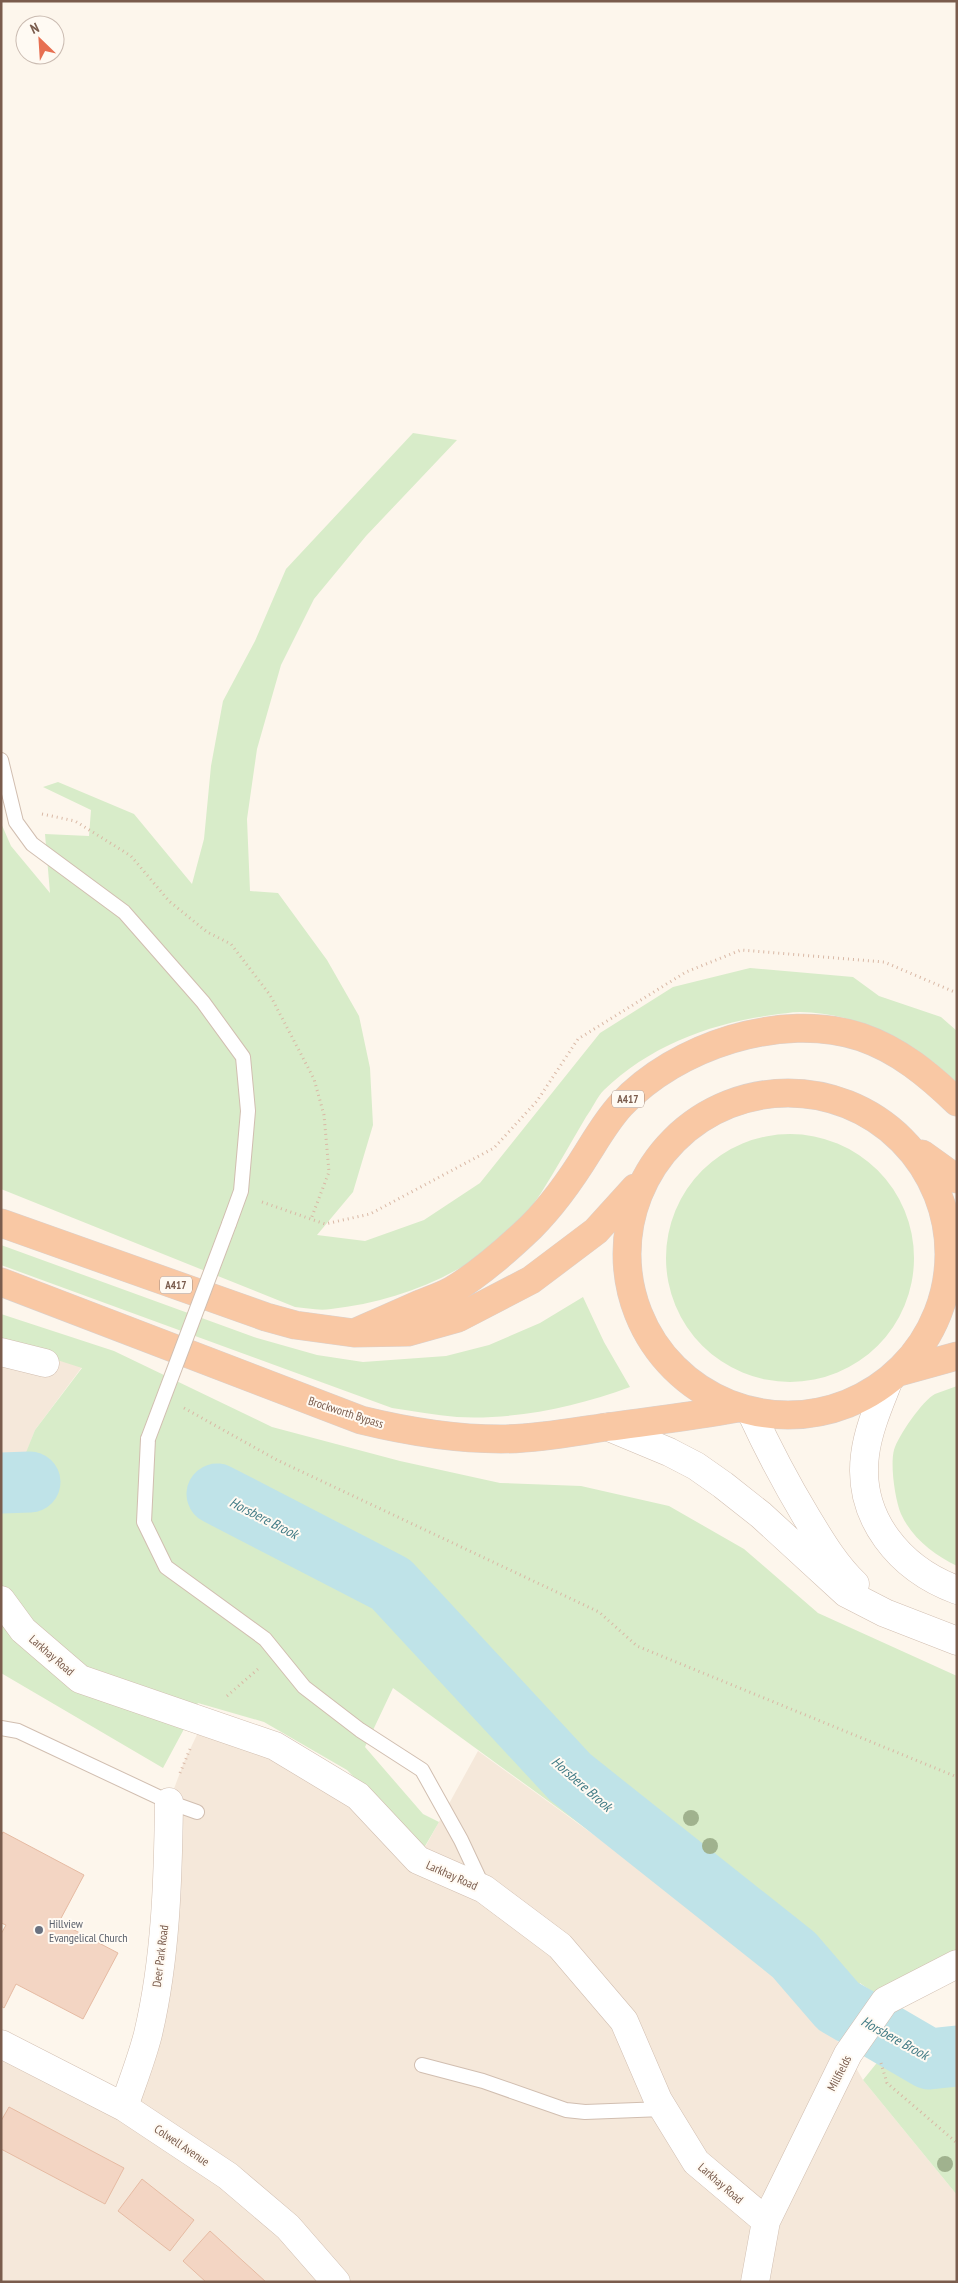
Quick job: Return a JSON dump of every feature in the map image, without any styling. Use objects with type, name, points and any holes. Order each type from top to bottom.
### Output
[{"type":"highway","name":"A417","points":[[354,1333],[450,1291],[504,1251],[532,1226],[555,1200],[620,1106],[642,1084],[671,1064],[699,1051],[736,1038],[794,1029],[828,1031],[852,1035],[887,1049],[918,1066],[957,1102]]},
{"type":"highway","points":[[957,1179],[908,1145],[886,1124],[860,1108],[831,1098],[802,1093],[771,1093],[741,1099],[713,1111],[687,1127],[666,1149],[648,1174],[630,1218],[626,1266],[637,1313],[661,1354],[696,1387],[744,1410],[787,1416],[823,1412],[857,1401],[894,1377],[957,1356]]},
{"type":"highway","points":[[894,1377],[930,1333],[947,1285],[949,1235],[943,1211],[936,1187],[908,1145]]},
{"type":"highway","name":"A417","points":[[1,1223],[266,1317],[295,1325],[354,1333],[408,1332],[458,1318],[523,1284],[596,1231],[648,1174]]},
{"type":"highway","name":"Brockworth Bypass","points":[[1,1282],[345,1414],[387,1426],[458,1436],[501,1439],[548,1436],[744,1410]]},
{"type":"street","points":[[1,1352],[45,1363]]},
{"type":"street","points":[[894,1377],[871,1429],[865,1455],[865,1481],[870,1508],[880,1528],[915,1569],[957,1590]]},
{"type":"street","points":[[744,1410],[824,1545],[845,1575],[885,1613]]},
{"type":"street","points":[[609,1427],[670,1452],[696,1466],[761,1515],[814,1566],[846,1593],[885,1613],[957,1641]]},
{"type":"street","name":"Larkhay Road","points":[[1,1600],[23,1630],[80,1680],[276,1746],[358,1796],[418,1860],[484,1889],[560,1946],[624,2021],[663,2109],[696,2162],[766,2221]]},
{"type":"street","name":"Deer Park Road","points":[[124,2107],[148,2035],[163,1944],[169,1856],[169,1802]]},
{"type":"street","name":"Millfields","points":[[766,2221],[848,2054],[885,2001],[957,1964]]},
{"type":"street","name":"Colwell Avenue","points":[[1,2044],[124,2107],[228,2176],[288,2227],[336,2282]]},
{"type":"street","points":[[755,2282],[766,2221]]},
{"type":"lane","points":[[1,760],[16,822],[32,844],[124,912],[203,1002],[243,1058],[248,1112],[242,1191],[148,1439],[144,1522],[166,1567],[265,1639],[304,1687],[360,1730],[422,1770],[461,1840],[484,1889]]},
{"type":"lane","points":[[1,1728],[18,1731],[169,1802],[197,1812]]},
{"type":"lane","points":[[422,2065],[483,2080],[566,2110],[585,2112],[663,2109]]},
{"type":"path","points":[[242,1191],[259,1201],[325,1224],[370,1214],[494,1148],[537,1101],[578,1039],[686,972],[741,950],[884,962],[957,993]]},
{"type":"path","points":[[163,1398],[196,1414],[277,1460],[599,1612],[637,1646],[957,1777]]},
{"type":"path","points":[[169,1802],[202,1720],[277,1654]]},
{"type":"path","points":[[848,2054],[880,2059],[887,2083],[957,2143]]},
{"type":"shaded area","points":[[1,1342],[82,1367],[35,1430],[1,1518]]},
{"type":"shaded area","points":[[204,1720],[275,1746],[418,1860],[478,1751],[775,1966],[848,2054],[863,2080],[957,2195],[957,2282],[1,2282],[1,2044],[124,2106],[148,2035],[169,1802],[184,1762]]},
{"type":"green space","points":[[413,433],[457,440],[366,536],[314,599],[281,665],[257,749],[247,819],[250,891],[278,893],[327,960],[359,1016],[370,1068],[373,1125],[353,1192],[317,1235],[365,1241],[424,1220],[480,1183],[600,1033],[673,987],[750,968],[853,977],[879,996],[941,1017],[957,1031],[957,1083],[941,1068],[905,1043],[885,1032],[844,1018],[793,1012],[749,1019],[704,1031],[661,1049],[622,1074],[604,1090],[541,1193],[522,1218],[476,1258],[449,1274],[421,1287],[391,1297],[361,1304],[317,1310],[295,1307],[1,1189],[1,823],[11,846],[50,893],[45,834],[89,836],[91,810],[43,787],[58,782],[134,814],[192,884],[204,839],[211,766],[223,701],[255,641],[286,569]]},
{"type":"green space","points":[[790,1134],[814,1136],[837,1143],[859,1155],[878,1170],[893,1189],[905,1211],[912,1234],[914,1258],[912,1282],[905,1305],[893,1327],[878,1346],[859,1361],[837,1373],[814,1380],[790,1382],[766,1380],[743,1373],[721,1361],[702,1346],[687,1327],[675,1305],[668,1282],[666,1258],[668,1234],[675,1211],[687,1189],[702,1170],[721,1155],[743,1143],[766,1136]]},
{"type":"green space","points":[[1,1245],[257,1338],[317,1355],[363,1362],[446,1356],[489,1345],[540,1323],[583,1297],[604,1342],[630,1387],[588,1401],[545,1411],[501,1416],[457,1417],[392,1408],[1,1265]]},
{"type":"green space","points":[[1,1314],[114,1351],[272,1427],[400,1461],[500,1483],[581,1486],[669,1506],[744,1549],[818,1613],[957,1676],[957,1964],[885,2001],[860,1983],[831,2034],[775,1966],[393,1688],[365,1747],[423,1814],[439,1822],[424,1848],[347,1770],[264,1722],[198,1703],[163,1768],[1,1673],[1,1515],[35,1430],[82,1368],[1,1342]]},
{"type":"green space","points":[[957,1386],[957,1566],[940,1557],[924,1545],[906,1523],[897,1500],[893,1456],[896,1444],[924,1403],[935,1394]]},
{"type":"green space","points":[[899,2043],[929,2059],[957,2056],[957,2195],[863,2080],[880,2059]]},
{"type":"building","name":"Hillview Evangelical Church","points":[[3,1832],[84,1875],[59,1922],[118,1953],[83,2019],[16,1984],[4,2008],[1,2006],[1,1934],[6,1925],[1,1923],[1,1836]]},
{"type":"building","points":[[9,2107],[124,2168],[105,2204],[1,2149],[1,2121]]},
{"type":"building","points":[[142,2179],[194,2220],[170,2251],[118,2211]]},
{"type":"building","points":[[210,2231],[266,2282],[206,2282],[183,2261]]},
{"type":"waterway","name":"Horsbere Brook","points":[[1,1483],[30,1482]]},
{"type":"waterway","name":"Horsbere Brook","points":[[217,1494],[391,1584],[570,1777],[794,1955],[838,2006],[929,2059],[957,2056]]},
{"type":"place","name":"Hillview Evangelical Church","points":[[39,1930]]}]
